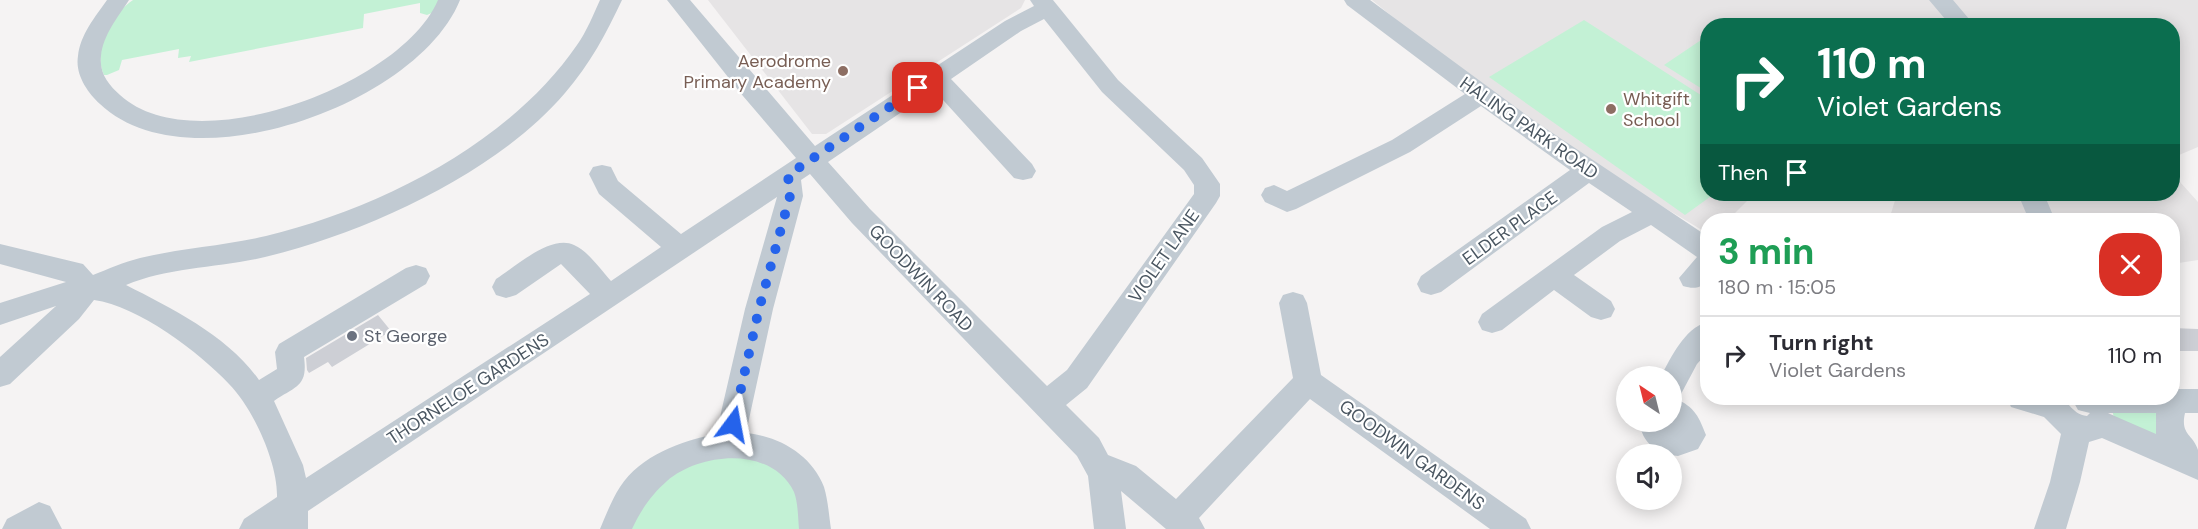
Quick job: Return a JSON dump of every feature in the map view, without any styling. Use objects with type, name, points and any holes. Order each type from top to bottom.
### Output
[{"type":"street","points":[[118,0],[92,46],[89,64],[93,82],[109,101],[130,114],[158,124],[194,128],[232,127],[268,121],[347,93],[409,53],[431,33],[444,15],[449,0]]},
{"type":"street","points":[[0,314],[56,295],[88,288],[138,269],[229,255],[302,237],[382,207],[427,184],[494,142],[549,94],[591,44],[602,25],[611,0]]},
{"type":"street","name":"GOODWIN ROAD","points":[[678,0],[751,90],[861,216],[1047,404],[1088,447],[1099,465]]},
{"type":"street","name":"HALING PARK ROAD","points":[[1355,0],[1481,95],[1700,246]]},
{"type":"street","points":[[1940,0],[1957,18]]},
{"type":"street","name":"THORNELOE GARDENS","points":[[255,529],[292,516],[609,296],[1045,4]]},
{"type":"street","name":"VIOLET LANE","points":[[1045,4],[1110,86],[1192,164],[1207,184],[1206,196],[1202,203],[1077,379],[1047,404]]},
{"type":"street","points":[[936,77],[1023,171]]},
{"type":"street","points":[[1274,195],[1287,202],[1401,146],[1481,95]]},
{"type":"street","name":"ELDER PLACE","points":[[1431,284],[1588,170]]},
{"type":"street","points":[[602,174],[608,187],[680,248]]},
{"type":"street","points":[[729,443],[759,309],[790,196],[788,175]]},
{"type":"street","points":[[1492,322],[1611,234],[1651,214]]},
{"type":"street","points":[[506,287],[547,259],[567,253],[609,296]]},
{"type":"street","points":[[0,254],[73,271],[88,288],[116,292],[195,338],[234,369],[256,397],[283,449],[291,476],[292,516]]},
{"type":"street","points":[[1554,275],[1601,309]]},
{"type":"street","points":[[256,397],[292,374],[289,352],[416,276]]},
{"type":"street","points":[[0,375],[69,311],[88,288]]},
{"type":"street","points":[[1099,465],[1125,476],[1183,524],[1308,382],[1293,303]]},
{"type":"street","points":[[1681,366],[1700,341]]},
{"type":"street","name":"GOODWIN GARDENS","points":[[1308,382],[1515,529]]},
{"type":"street","points":[[2187,402],[2169,412],[2168,428],[2177,447],[2194,465]]},
{"type":"street","points":[[2055,405],[2056,413],[2065,421],[2086,412],[2157,405]]},
{"type":"street","points":[[2086,412],[2194,465]]},
{"type":"street","points":[[2050,529],[2086,412]]},
{"type":"street","points":[[1656,432],[1668,441],[1682,443],[1690,435],[1686,422],[1682,419]]},
{"type":"street","points":[[616,529],[618,517],[637,489],[663,465],[695,450],[729,443],[758,446],[784,457],[803,476],[814,500],[815,529]]},
{"type":"street","points":[[1099,465],[1107,492],[1110,529]]},
{"type":"street","points":[[18,529],[39,516],[46,529]]},
{"type":"shaded area","name":"Aerodrome Primary Academy","points":[[708,0],[1025,0],[1021,8],[826,134],[812,134]]},
{"type":"shaded area","name":"Whitgift School","points":[[1372,0],[2198,0],[2198,147],[2180,155],[2180,18],[1700,18],[1700,201],[1747,201],[1735,213],[1700,213],[1700,229],[1628,186],[1460,72]]},
{"type":"shaded area","points":[[2180,182],[2198,202],[2198,260],[2180,263],[2180,213],[1891,213],[1895,201],[2180,201]]},
{"type":"green space","points":[[133,0],[440,0],[434,12],[427,15],[420,13],[420,3],[364,14],[363,28],[189,62],[191,56],[178,58],[179,49],[122,60],[119,70],[104,75],[101,55],[106,33],[118,14]]},
{"type":"green space","points":[[1584,20],[1700,95],[1700,201],[1704,201],[1685,215],[1489,77]]},
{"type":"green space","points":[[1700,41],[1700,88],[1664,65]]},
{"type":"green space","points":[[2112,409],[2159,413],[2165,443],[2114,418]]},
{"type":"green space","points":[[712,455],[763,462],[785,474],[793,483],[799,496],[802,529],[623,529],[658,480]]},
{"type":"building","name":"St George","points":[[378,315],[391,331],[332,367],[328,362],[309,373],[306,358]]},
{"type":"building","points":[[2180,328],[2198,329],[2198,351],[2180,351]]},
{"type":"place","name":"Aerodrome Primary Academy","points":[[843,71]]},
{"type":"place","name":"Whitgift School","points":[[1611,109]]},
{"type":"place","name":"St George","points":[[352,336]]},
{"type":"route","points":[[733,424],[759,309],[790,196],[788,175],[918,88]]}]
